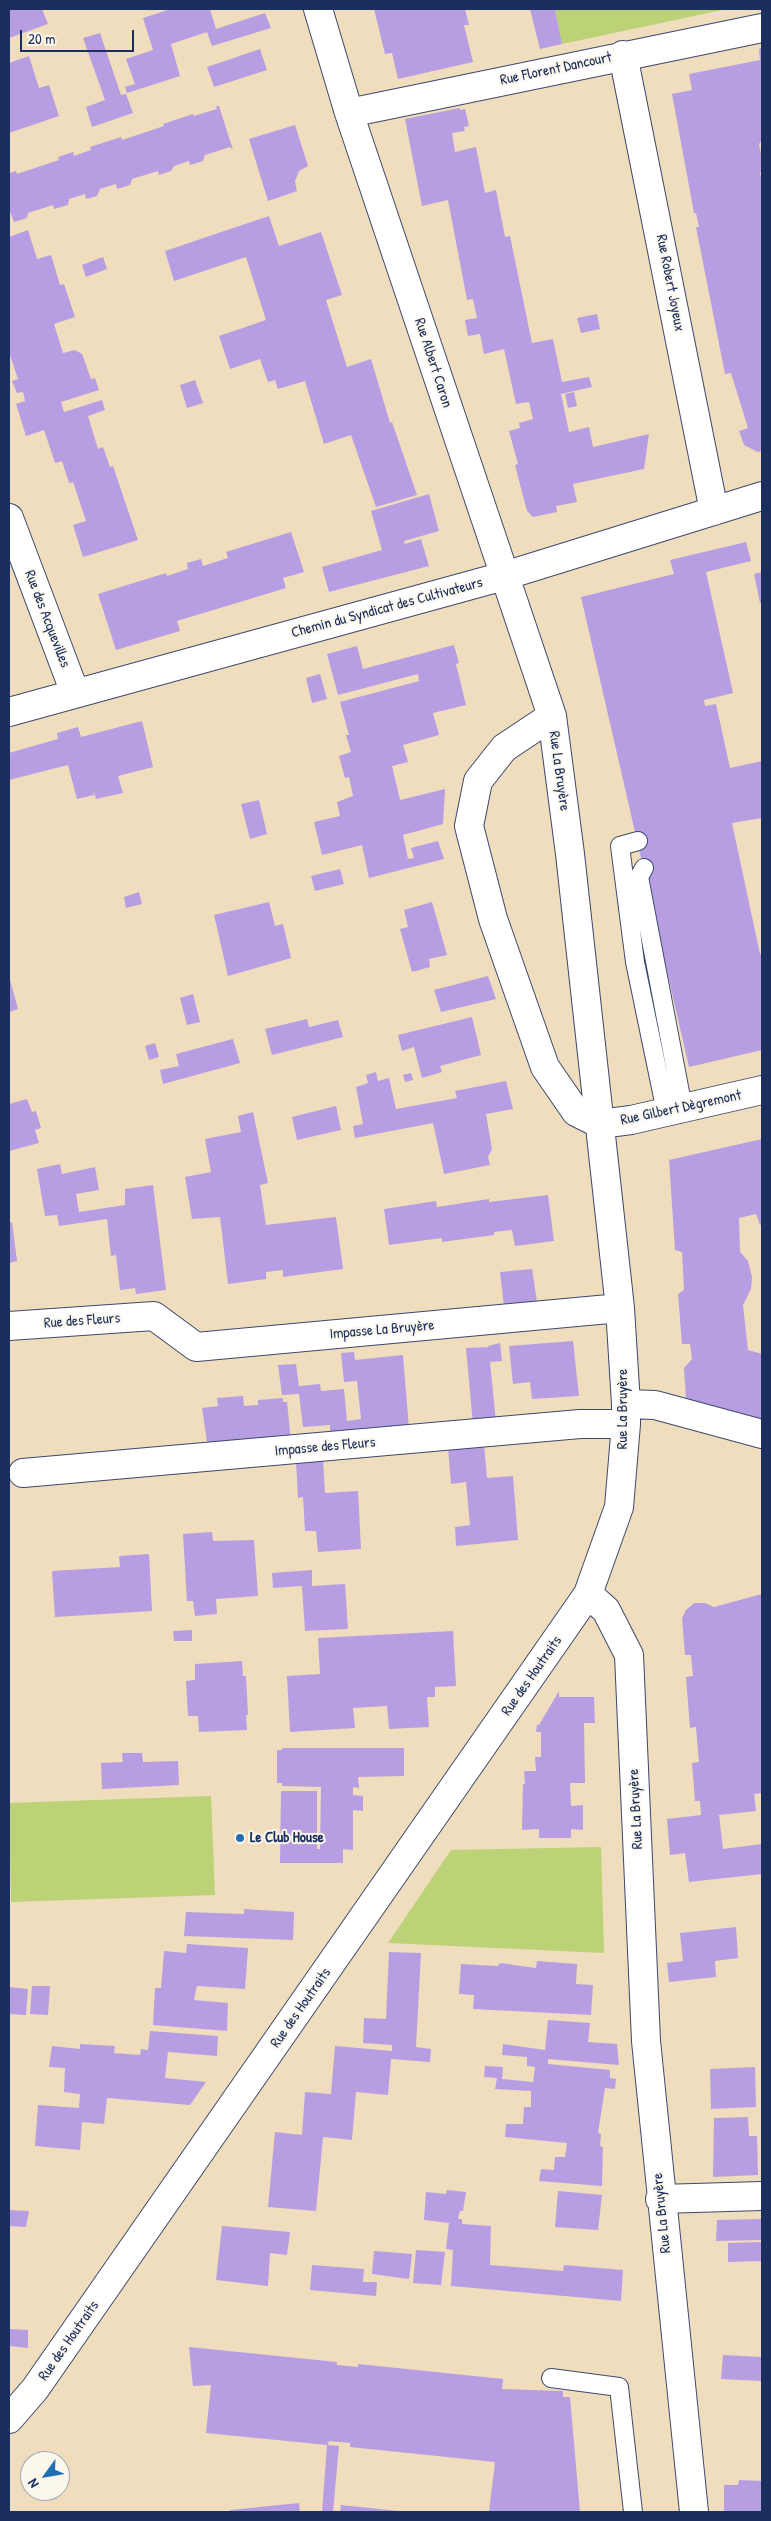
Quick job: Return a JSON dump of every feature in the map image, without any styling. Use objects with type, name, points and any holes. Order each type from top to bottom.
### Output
[{"type":"street","name":"Rue Albert Caron","points":[[318,9],[350,113],[552,716]]},
{"type":"street","name":"Rue Florent Dancourt","points":[[350,113],[623,55],[762,28]]},
{"type":"street","name":"Rue Robert Joyeux","points":[[623,55],[714,511]]},
{"type":"street","name":"Chemin du Syndicat des Cultivateurs","points":[[9,712],[504,576],[762,496]]},
{"type":"street","name":"Rue des Acquevilles","points":[[9,518],[75,693]]},
{"type":"street","name":"Rue La Bruyère","points":[[600,1124],[576,1112],[546,1067],[493,919],[469,826],[478,781],[504,748],[552,716],[570,854],[600,1124],[620,1308],[626,1414],[619,1507],[588,1594],[606,1610],[629,1655],[646,2040],[660,2199],[694,2512]]},
{"type":"street","name":"Rue Gilbert Dègremont","points":[[600,1124],[675,1110],[762,1090]]},
{"type":"street","name":"Impasse La Bruyère","points":[[154,1316],[196,1347],[620,1308]]},
{"type":"street","name":"Rue des Fleurs","points":[[9,1326],[154,1316]]},
{"type":"street","name":"Impasse des Fleurs","points":[[23,1473],[580,1424],[626,1414],[655,1405],[762,1434]]},
{"type":"street","name":"Rue des Houtraits","points":[[9,2419],[35,2390],[588,1594]]},
{"type":"street","points":[[660,2199],[762,2196]]},
{"type":"lane","points":[[638,841],[620,846],[635,962],[675,1110]]},
{"type":"lane","points":[[644,868],[639,878],[675,1110]]},
{"type":"lane","points":[[551,2378],[619,2387],[633,2512]]},
{"type":"green space","points":[[555,9],[727,9],[562,44]]},
{"type":"green space","points":[[211,1796],[215,1895],[11,1902],[9,1803]]},
{"type":"green space","points":[[601,1847],[604,1953],[388,1943],[451,1850]]},
{"type":"building","points":[[9,9],[42,9],[48,24],[9,38]]},
{"type":"building","points":[[171,9],[210,9],[216,29],[265,13],[271,28],[212,46],[207,32],[171,44],[180,76],[127,93],[125,87],[135,84],[126,59],[153,50],[143,18]]},
{"type":"building","points":[[374,9],[465,9],[469,25],[464,25],[473,62],[398,79],[392,53],[385,54]]},
{"type":"building","points":[[530,9],[555,9],[562,44],[540,49]]},
{"type":"building","points":[[100,33],[121,95],[126,94],[133,113],[92,127],[86,107],[105,100],[83,38]]},
{"type":"building","points":[[762,48],[762,140],[759,144],[762,159],[762,172],[760,172],[762,183],[762,451],[758,452],[744,445],[739,431],[748,428],[731,373],[725,374],[696,227],[699,227],[696,213],[694,213],[672,94],[692,90],[689,74],[760,60],[759,49]]},
{"type":"building","points":[[260,49],[267,70],[214,87],[207,67]]},
{"type":"building","points":[[29,56],[39,88],[49,85],[59,116],[9,133],[9,63]]},
{"type":"building","points":[[216,106],[219,106],[233,150],[230,147],[205,155],[203,161],[190,165],[189,161],[174,166],[171,171],[159,175],[158,171],[132,179],[130,185],[117,189],[116,184],[100,189],[97,196],[86,199],[85,194],[69,199],[68,205],[54,209],[53,205],[28,213],[27,218],[14,222],[9,209],[9,173],[16,171],[17,174],[59,160],[58,157],[73,152],[74,156],[91,150],[90,147],[121,137],[122,140],[193,114],[194,116],[217,109]]},
{"type":"building","points":[[460,108],[460,110],[465,109],[469,126],[464,127],[465,131],[452,133],[455,152],[476,147],[485,193],[496,190],[505,237],[510,236],[532,343],[553,339],[562,382],[589,377],[592,387],[561,394],[569,432],[589,427],[593,447],[649,434],[644,469],[573,484],[577,502],[556,506],[557,512],[533,517],[527,511],[515,465],[518,464],[509,431],[520,428],[519,423],[533,419],[529,402],[516,404],[504,349],[484,354],[480,334],[468,336],[465,320],[477,318],[473,299],[467,300],[448,200],[422,206],[405,119]]},
{"type":"building","points":[[295,125],[308,166],[299,171],[295,181],[297,191],[268,201],[249,139]]},
{"type":"building","points":[[269,216],[279,246],[321,232],[342,295],[326,300],[347,367],[371,359],[390,423],[392,422],[417,495],[376,507],[351,435],[324,444],[305,381],[278,389],[275,380],[268,382],[260,359],[230,369],[219,336],[266,320],[246,257],[174,281],[165,251]]},
{"type":"building","points":[[28,230],[37,259],[51,255],[60,285],[64,284],[75,317],[54,324],[63,353],[75,350],[82,354],[91,379],[95,378],[99,390],[61,402],[64,412],[102,400],[105,410],[88,416],[98,449],[103,447],[110,467],[113,466],[138,540],[83,557],[73,525],[86,521],[73,482],[69,483],[62,461],[55,463],[44,430],[26,436],[16,404],[25,401],[23,392],[17,393],[12,381],[18,379],[9,352],[9,237]]},
{"type":"building","points":[[103,257],[107,269],[86,277],[82,265]]},
{"type":"building","points":[[597,314],[600,329],[581,333],[577,318]]},
{"type":"building","points":[[195,380],[203,403],[187,408],[180,385]]},
{"type":"building","points":[[574,392],[577,406],[568,408],[565,394]]},
{"type":"building","points":[[429,494],[439,531],[404,541],[405,544],[421,539],[429,566],[329,592],[322,567],[382,550],[371,511]]},
{"type":"building","points":[[291,532],[304,572],[283,578],[286,588],[177,621],[180,631],[116,650],[98,594],[166,573],[167,576],[188,569],[187,563],[201,559],[203,566],[228,558],[226,552]]},
{"type":"building","points":[[746,542],[751,561],[706,572],[733,693],[704,700],[705,706],[716,704],[730,768],[762,761],[762,818],[732,823],[760,954],[762,953],[762,1050],[689,1067],[581,597],[674,574],[670,560]]},
{"type":"building","points":[[762,572],[762,602],[760,603],[754,574]]},
{"type":"building","points":[[454,645],[459,663],[456,664],[466,705],[433,713],[439,735],[403,745],[408,762],[392,766],[400,800],[445,789],[443,824],[403,835],[408,859],[414,858],[411,848],[438,841],[444,859],[369,878],[362,845],[322,855],[314,822],[340,816],[337,802],[353,796],[349,777],[345,778],[339,756],[351,752],[346,735],[349,735],[340,702],[419,681],[418,674],[338,695],[327,654],[357,646],[363,669]]},
{"type":"building","points":[[320,674],[327,699],[312,703],[306,678]]},
{"type":"building","points":[[142,721],[153,767],[118,776],[123,793],[96,799],[93,789],[94,795],[77,799],[68,765],[9,780],[9,753],[58,739],[57,733],[78,727],[81,737]]},
{"type":"building","points":[[259,800],[267,834],[250,839],[241,804]]},
{"type":"building","points":[[340,869],[344,884],[315,891],[311,876]]},
{"type":"building","points":[[139,892],[142,904],[126,908],[124,897]]},
{"type":"building","points":[[269,902],[275,926],[283,924],[291,958],[228,976],[214,915]]},
{"type":"building","points":[[432,902],[447,955],[429,959],[430,967],[412,972],[400,929],[408,927],[404,910]]},
{"type":"building","points":[[9,976],[18,1009],[9,1012]]},
{"type":"building","points":[[488,976],[496,999],[441,1012],[434,990]]},
{"type":"building","points":[[193,994],[200,1022],[187,1025],[180,998]]},
{"type":"building","points":[[472,1017],[481,1055],[440,1066],[442,1072],[422,1078],[414,1047],[402,1051],[398,1035]]},
{"type":"building","points":[[307,1019],[309,1027],[338,1020],[343,1037],[272,1055],[265,1029]]},
{"type":"building","points":[[233,1039],[240,1063],[163,1084],[160,1070],[179,1066],[176,1054]]},
{"type":"building","points":[[155,1043],[159,1057],[149,1060],[145,1046]]},
{"type":"building","points":[[376,1072],[378,1081],[389,1078],[396,1109],[457,1098],[455,1091],[506,1081],[513,1109],[486,1114],[492,1149],[488,1157],[490,1165],[444,1174],[433,1123],[355,1138],[353,1126],[363,1124],[356,1087],[368,1083],[366,1075]]},
{"type":"building","points":[[411,1073],[413,1080],[405,1082],[403,1075]]},
{"type":"building","points":[[27,1099],[32,1112],[36,1111],[41,1128],[35,1130],[39,1143],[9,1151],[9,1104]]},
{"type":"building","points":[[336,1106],[341,1130],[297,1140],[292,1117]]},
{"type":"building","points":[[253,1112],[268,1183],[260,1185],[266,1225],[336,1217],[343,1269],[283,1277],[283,1270],[266,1272],[266,1279],[228,1284],[220,1217],[192,1219],[185,1177],[211,1172],[205,1139],[241,1132],[238,1116]]},
{"type":"building","points":[[762,1139],[762,1224],[760,1225],[756,1214],[739,1218],[740,1252],[748,1261],[752,1277],[751,1289],[743,1305],[748,1350],[762,1354],[762,1427],[686,1400],[684,1368],[692,1359],[690,1344],[682,1344],[678,1294],[684,1290],[682,1252],[675,1250],[669,1160]]},
{"type":"building","points":[[60,1164],[62,1174],[95,1167],[99,1190],[76,1194],[79,1212],[125,1205],[125,1189],[153,1185],[166,1290],[136,1294],[135,1288],[120,1290],[116,1255],[111,1256],[107,1219],[59,1226],[57,1215],[45,1216],[37,1169]]},
{"type":"building","points":[[548,1195],[554,1241],[515,1246],[512,1230],[494,1232],[494,1235],[442,1242],[442,1238],[389,1245],[384,1209],[436,1201],[437,1207],[489,1199],[489,1202]]},
{"type":"building","points":[[12,1222],[17,1261],[9,1263],[9,1223]]},
{"type":"building","points":[[532,1269],[537,1302],[504,1306],[500,1272]]},
{"type":"building","points":[[573,1341],[579,1396],[532,1399],[530,1382],[513,1384],[509,1346]]},
{"type":"building","points":[[500,1343],[502,1361],[490,1362],[496,1422],[473,1424],[466,1348],[489,1347]]},
{"type":"building","points":[[354,1352],[355,1360],[403,1355],[409,1429],[330,1437],[330,1425],[303,1427],[299,1394],[282,1395],[278,1365],[296,1364],[299,1386],[320,1384],[321,1391],[344,1389],[347,1421],[361,1419],[357,1381],[344,1382],[341,1353]]},
{"type":"building","points":[[243,1396],[244,1406],[258,1405],[258,1400],[283,1398],[283,1402],[287,1402],[291,1441],[208,1448],[202,1408],[218,1406],[217,1398]]},
{"type":"building","points":[[484,1444],[487,1478],[513,1476],[518,1540],[456,1546],[455,1527],[470,1525],[466,1482],[451,1484],[448,1447]]},
{"type":"building","points":[[323,1459],[325,1493],[358,1491],[361,1549],[318,1552],[316,1531],[305,1531],[303,1497],[298,1498],[296,1461]]},
{"type":"building","points":[[212,1532],[213,1541],[254,1540],[258,1596],[216,1599],[217,1614],[195,1616],[193,1601],[187,1601],[183,1534]]},
{"type":"building","points":[[149,1554],[152,1611],[55,1617],[52,1571],[120,1567],[119,1556]]},
{"type":"building","points":[[312,1570],[312,1586],[345,1584],[348,1629],[305,1631],[302,1586],[273,1588],[272,1573]]},
{"type":"building","points":[[762,1594],[762,1793],[754,1794],[756,1811],[719,1815],[723,1849],[762,1844],[762,1874],[689,1882],[685,1853],[670,1855],[667,1819],[701,1815],[700,1801],[695,1801],[692,1763],[699,1762],[696,1727],[690,1728],[686,1677],[693,1676],[691,1655],[685,1655],[682,1618],[686,1610],[694,1603],[705,1603],[714,1607]]},
{"type":"building","points":[[192,1630],[192,1641],[174,1641],[173,1631]]},
{"type":"building","points":[[453,1631],[456,1686],[435,1687],[435,1697],[427,1697],[429,1727],[389,1729],[387,1706],[353,1708],[355,1728],[290,1732],[287,1676],[320,1674],[318,1638]]},
{"type":"building","points":[[242,1661],[243,1676],[246,1676],[247,1730],[199,1732],[198,1716],[188,1716],[186,1681],[195,1680],[195,1664]]},
{"type":"building","points":[[559,1691],[559,1697],[594,1697],[595,1723],[584,1723],[585,1783],[570,1783],[571,1806],[583,1805],[583,1830],[571,1829],[571,1838],[539,1838],[539,1829],[522,1830],[524,1771],[536,1771],[535,1757],[541,1757],[541,1732],[536,1732],[537,1725],[539,1725]]},
{"type":"building","points":[[282,1748],[404,1748],[404,1776],[358,1777],[359,1788],[353,1787],[353,1795],[363,1796],[363,1811],[353,1810],[353,1850],[343,1849],[343,1863],[280,1863],[281,1791],[317,1791],[317,1849],[320,1849],[321,1787],[282,1786],[282,1783],[277,1783],[277,1750],[282,1750]]},
{"type":"building","points":[[122,1753],[142,1753],[143,1762],[178,1761],[179,1785],[102,1789],[101,1763],[123,1762]]},
{"type":"building","points":[[244,1909],[294,1912],[293,1940],[184,1936],[186,1912],[244,1914]]},
{"type":"building","points":[[736,1927],[738,1958],[715,1961],[716,1977],[669,1982],[667,1963],[683,1961],[680,1933]]},
{"type":"building","points":[[187,1944],[248,1948],[245,1989],[197,1986],[194,2000],[228,2003],[227,2031],[153,2025],[155,1988],[161,1988],[164,1951],[186,1953]]},
{"type":"building","points":[[389,1952],[421,1953],[416,2047],[431,2049],[430,2062],[391,2059],[388,2095],[356,2092],[352,2140],[323,2137],[316,2211],[268,2207],[275,2132],[302,2135],[305,2092],[331,2094],[335,2046],[392,2051],[392,2045],[363,2043],[364,2018],[386,2019]]},
{"type":"building","points":[[537,1961],[577,1964],[576,1984],[593,1985],[591,2015],[473,2009],[474,1995],[459,1994],[461,1964],[498,1966],[500,1963],[536,1968]]},
{"type":"building","points":[[32,1986],[50,1986],[48,2015],[30,2014]]},
{"type":"building","points":[[9,1987],[28,1989],[26,2015],[9,2014]]},
{"type":"building","points":[[548,2020],[590,2023],[588,2042],[617,2044],[619,2065],[548,2059],[548,2064],[610,2070],[610,2078],[616,2079],[615,2089],[605,2088],[598,2133],[601,2134],[600,2146],[603,2147],[602,2186],[539,2181],[541,2169],[554,2170],[555,2157],[565,2157],[567,2143],[505,2137],[506,2124],[523,2124],[524,2107],[531,2107],[531,2091],[495,2089],[497,2078],[484,2077],[485,2066],[503,2067],[502,2079],[533,2082],[535,2067],[527,2066],[527,2057],[502,2055],[503,2044],[545,2050]]},
{"type":"building","points":[[150,2031],[218,2036],[217,2056],[168,2052],[165,2078],[206,2082],[190,2105],[107,2098],[104,2124],[82,2122],[80,2150],[35,2146],[38,2105],[79,2108],[80,2094],[64,2092],[65,2068],[49,2067],[52,2046],[80,2049],[80,2044],[115,2046],[114,2053],[140,2055],[141,2049],[148,2050]]},
{"type":"building","points":[[755,2067],[756,2107],[711,2109],[710,2069]]},
{"type":"building","points":[[748,2117],[749,2136],[757,2136],[758,2175],[713,2177],[714,2118]]},
{"type":"building","points":[[447,2190],[466,2192],[463,2211],[460,2211],[458,2219],[462,2219],[462,2224],[491,2226],[490,2265],[563,2271],[564,2265],[623,2270],[621,2301],[451,2286],[453,2250],[446,2249],[449,2223],[424,2220],[426,2192],[446,2194]]},
{"type":"building","points":[[558,2191],[602,2195],[598,2230],[555,2227]]},
{"type":"building","points":[[9,2210],[29,2211],[26,2227],[9,2226]]},
{"type":"building","points":[[762,2219],[762,2240],[716,2241],[717,2220]]},
{"type":"building","points":[[222,2226],[290,2232],[287,2255],[270,2253],[268,2286],[216,2280]]},
{"type":"building","points":[[762,2242],[762,2261],[728,2262],[728,2243]]},
{"type":"building","points":[[416,2250],[445,2252],[441,2285],[413,2283]]},
{"type":"building","points":[[374,2251],[412,2254],[409,2279],[372,2274]]},
{"type":"building","points":[[312,2265],[364,2269],[363,2282],[377,2282],[376,2296],[310,2290]]},
{"type":"building","points":[[9,2329],[28,2330],[28,2348],[9,2346]]},
{"type":"building","points":[[189,2347],[337,2362],[337,2365],[358,2367],[358,2364],[503,2379],[502,2389],[563,2391],[563,2397],[570,2397],[580,2512],[489,2512],[495,2462],[350,2447],[350,2443],[329,2441],[328,2445],[339,2446],[333,2512],[322,2512],[327,2445],[206,2433],[211,2385],[193,2386]]},
{"type":"building","points":[[723,2355],[762,2357],[762,2381],[721,2379]]},
{"type":"building","points":[[739,2480],[762,2481],[762,2512],[724,2512],[724,2485],[738,2485]]},
{"type":"building","points":[[299,2503],[300,2512],[230,2512],[230,2510]]},
{"type":"building","points":[[341,2505],[399,2511],[399,2512],[340,2512]]},
{"type":"place","name":"Le Club House","points":[[240,1838]]}]
